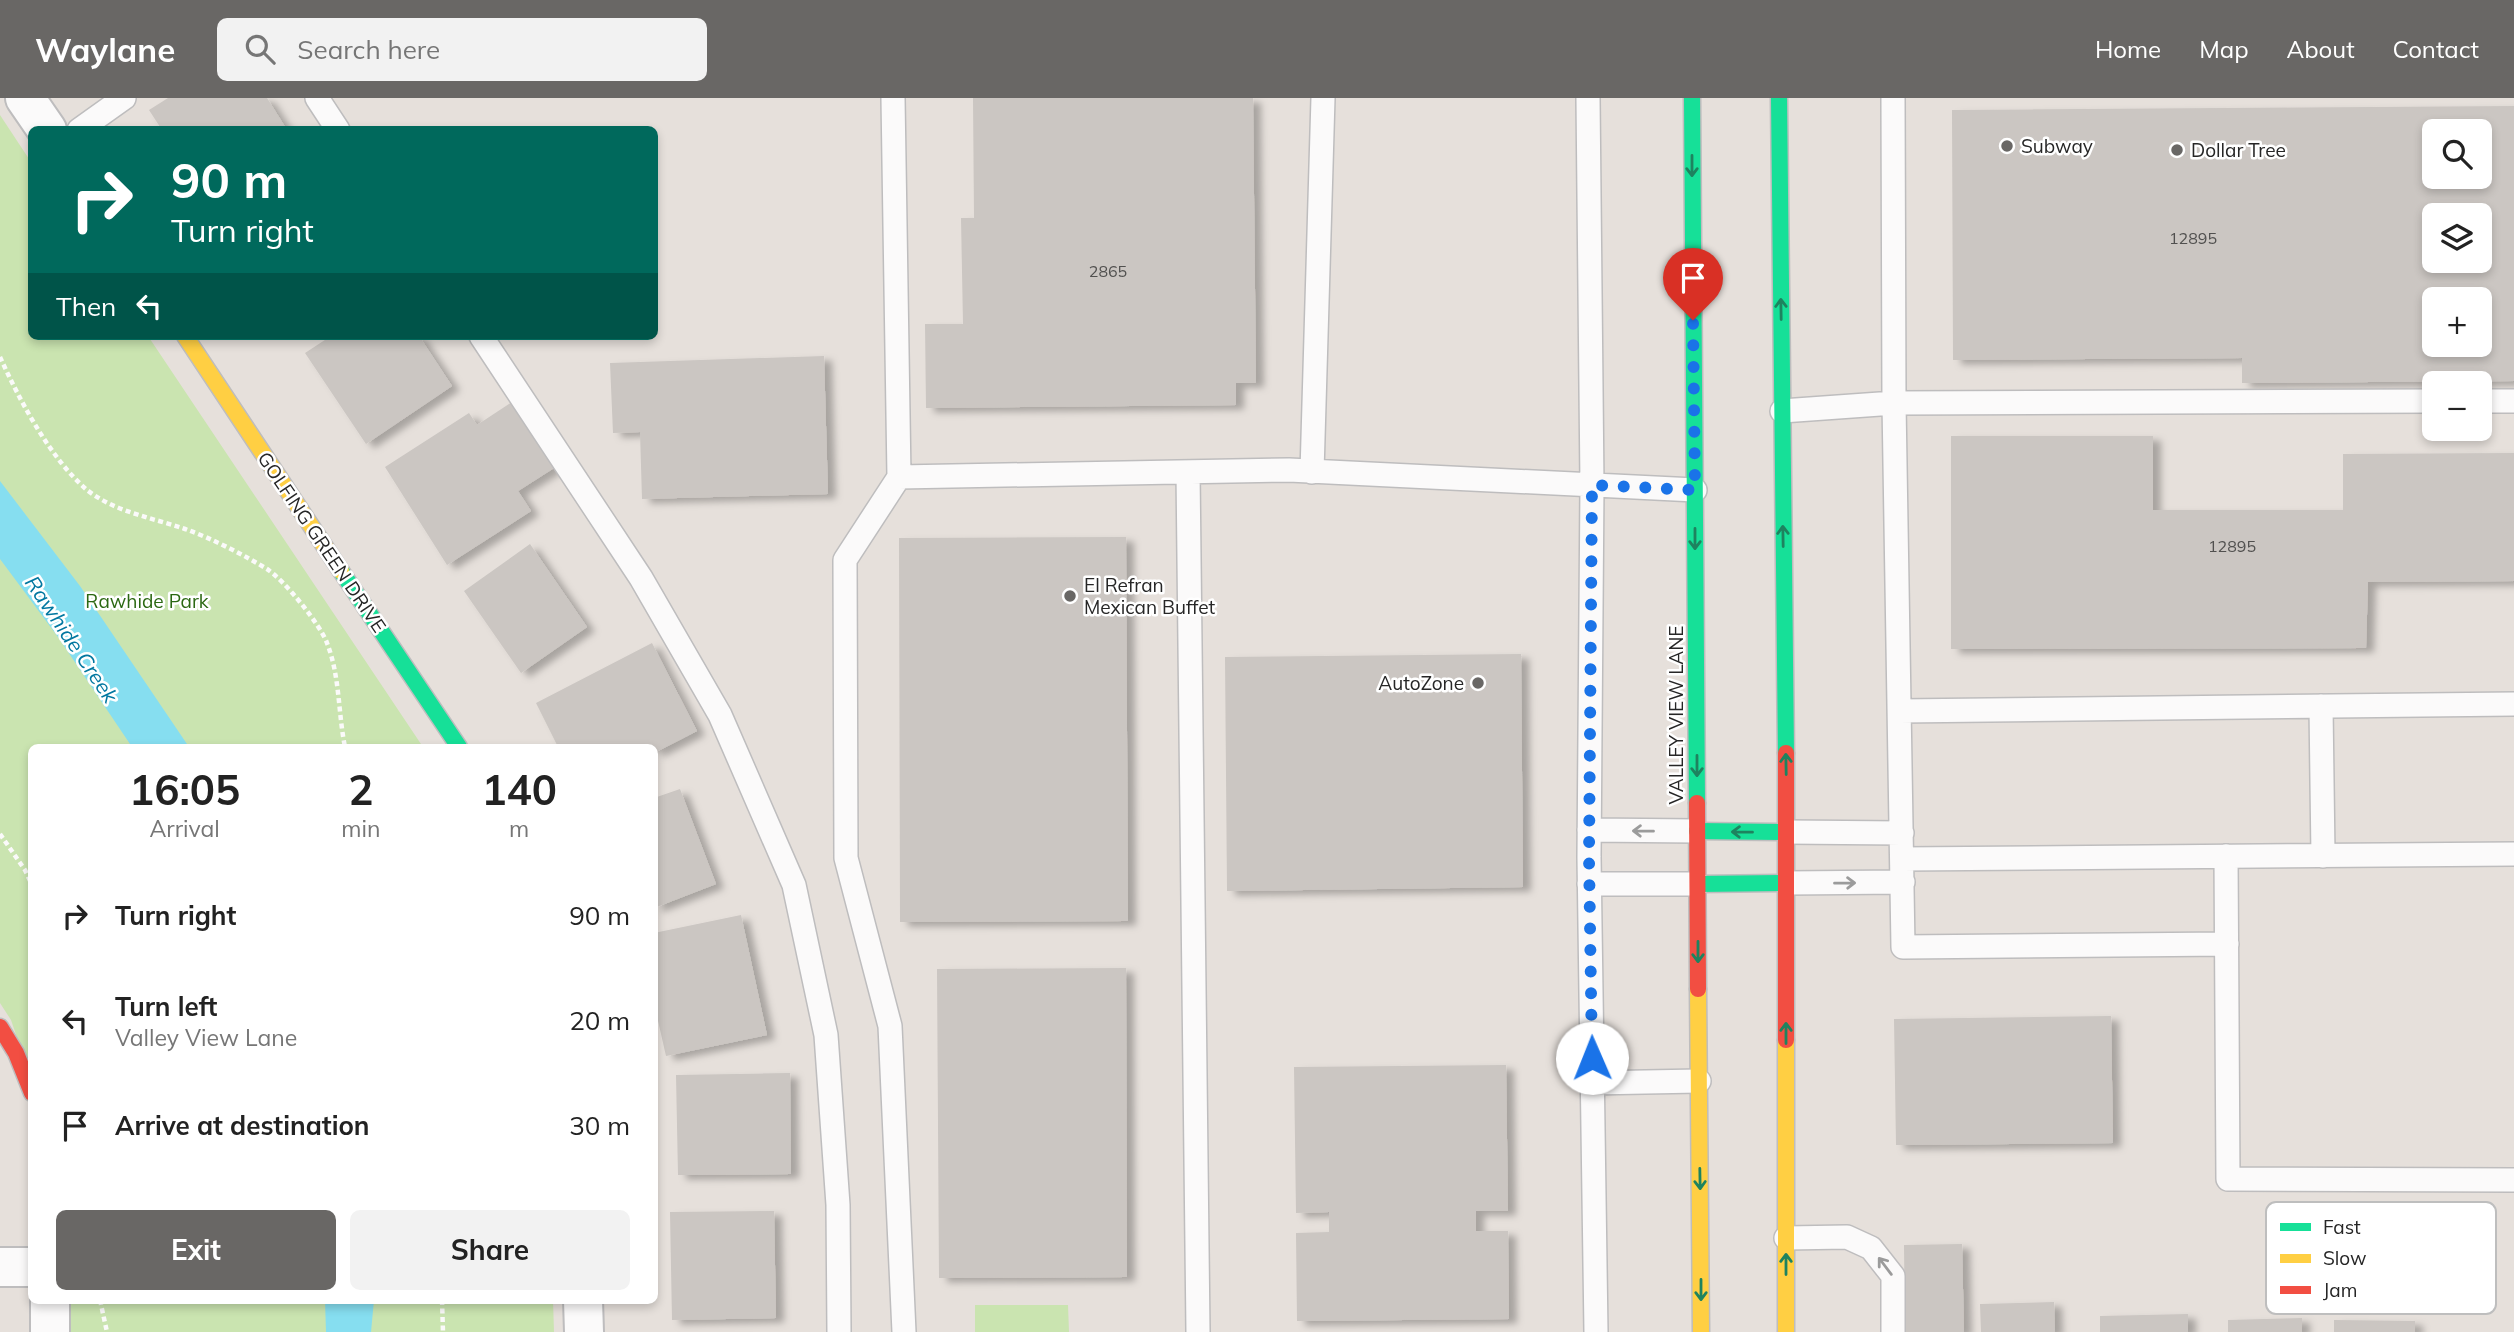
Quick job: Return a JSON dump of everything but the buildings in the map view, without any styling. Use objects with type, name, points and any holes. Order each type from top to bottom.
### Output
[{"type":"main road","name":"VALLEY VIEW LANE","points":[[1692,98],[1701,1332]]},
{"type":"main road","points":[[1779,98],[1786,832],[1786,1332]]},
{"type":"main road","name":"GOLFING GREEN DRIVE","points":[[188,340],[456,744]]},
{"type":"main road","points":[[1697,831],[1786,832]]},
{"type":"main road","points":[[1698,884],[1786,883]]},
{"type":"main road","points":[[0,1027],[16,1053],[28,1083]]},
{"type":"street","points":[[25,98],[44,126]]},
{"type":"street","points":[[0,1267],[28,1267]]},
{"type":"street","points":[[50,1304],[50,1332]]},
{"type":"street","points":[[583,1304],[584,1332]]},
{"type":"lane","points":[[85,126],[124,98]]},
{"type":"lane","points":[[317,98],[335,126]]},
{"type":"lane","points":[[893,98],[899,477],[845,560],[846,858],[890,1026],[904,1332]]},
{"type":"lane","points":[[1312,472],[1323,98]]},
{"type":"lane","points":[[1588,98],[1592,485],[1589,884],[1596,1332]]},
{"type":"lane","points":[[1893,98],[1894,404],[1903,947],[2227,944]]},
{"type":"lane","points":[[484,340],[641,578],[720,715],[794,886],[826,1035],[838,1206],[839,1332]]},
{"type":"lane","points":[[1782,411],[1894,404],[2422,401]]},
{"type":"lane","points":[[2492,401],[2514,401]]},
{"type":"lane","points":[[1188,472],[1198,1332]]},
{"type":"lane","points":[[899,477],[1312,472],[1695,490]]},
{"type":"lane","points":[[1900,711],[2514,704]]},
{"type":"lane","points":[[2321,706],[2323,856]]},
{"type":"lane","points":[[1589,830],[1697,831]]},
{"type":"lane","points":[[1786,832],[1902,833]]},
{"type":"lane","points":[[1902,859],[2514,854]]},
{"type":"lane","points":[[2226,856],[2228,1179],[2514,1181]]},
{"type":"lane","points":[[1786,883],[1903,882]]},
{"type":"lane","points":[[1589,884],[1698,884]]},
{"type":"lane","points":[[1592,1083],[1699,1081]]},
{"type":"lane","points":[[1786,1238],[1847,1237],[1871,1248],[1893,1276],[1893,1332]]},
{"type":"path","points":[[0,357],[54,453],[88,490],[123,510],[189,531],[269,570],[304,607],[327,641],[336,677],[344,744]]},
{"type":"path","points":[[0,834],[28,876]]},
{"type":"path","points":[[101,1304],[107,1332]]},
{"type":"path","points":[[442,1304],[443,1332]]},
{"type":"green space","name":"Rawhide Park","points":[[0,115],[28,157],[28,340],[151,340],[421,744],[28,744],[28,1070],[11,1020],[0,1003]]},
{"type":"green space","points":[[59,1304],[553,1304],[554,1332],[60,1332]]},
{"type":"green space","points":[[975,1305],[1068,1305],[1069,1332],[975,1332]]},
{"type":"water","name":"Rawhide Creek","points":[[0,481],[80,586],[187,744],[130,744],[58,637],[0,559]]},
{"type":"water","points":[[325,1304],[374,1304],[371,1332],[326,1332]]},
{"type":"traffic: fast","points":[[1692,98],[1697,803]]},
{"type":"traffic: fast","points":[[1779,98],[1786,753]]},
{"type":"traffic: fast","points":[[341,571],[457,744]]},
{"type":"traffic: fast","points":[[1697,831],[1786,832]]},
{"type":"traffic: fast","points":[[1698,884],[1786,883]]},
{"type":"traffic: slow","points":[[188,340],[341,571]]},
{"type":"traffic: slow","points":[[1698,989],[1701,1332]]},
{"type":"traffic: slow","points":[[1786,1040],[1786,1332]]},
{"type":"traffic: jam","points":[[1786,753],[1786,1040]]},
{"type":"traffic: jam","points":[[1697,803],[1698,989]]},
{"type":"traffic: jam","points":[[0,1027],[16,1053],[28,1083]]},
{"type":"place","name":"Subway","points":[[2007,146]]},
{"type":"place","name":"Dollar Tree","points":[[2177,150]]},
{"type":"place","name":"El Refran Mexican Buffet","points":[[1070,596]]},
{"type":"place","name":"AutoZone","points":[[1478,683]]},
{"type":"route","points":[[1592,1058],[1589,857],[1592,485],[1695,490],[1693,320]]}]
